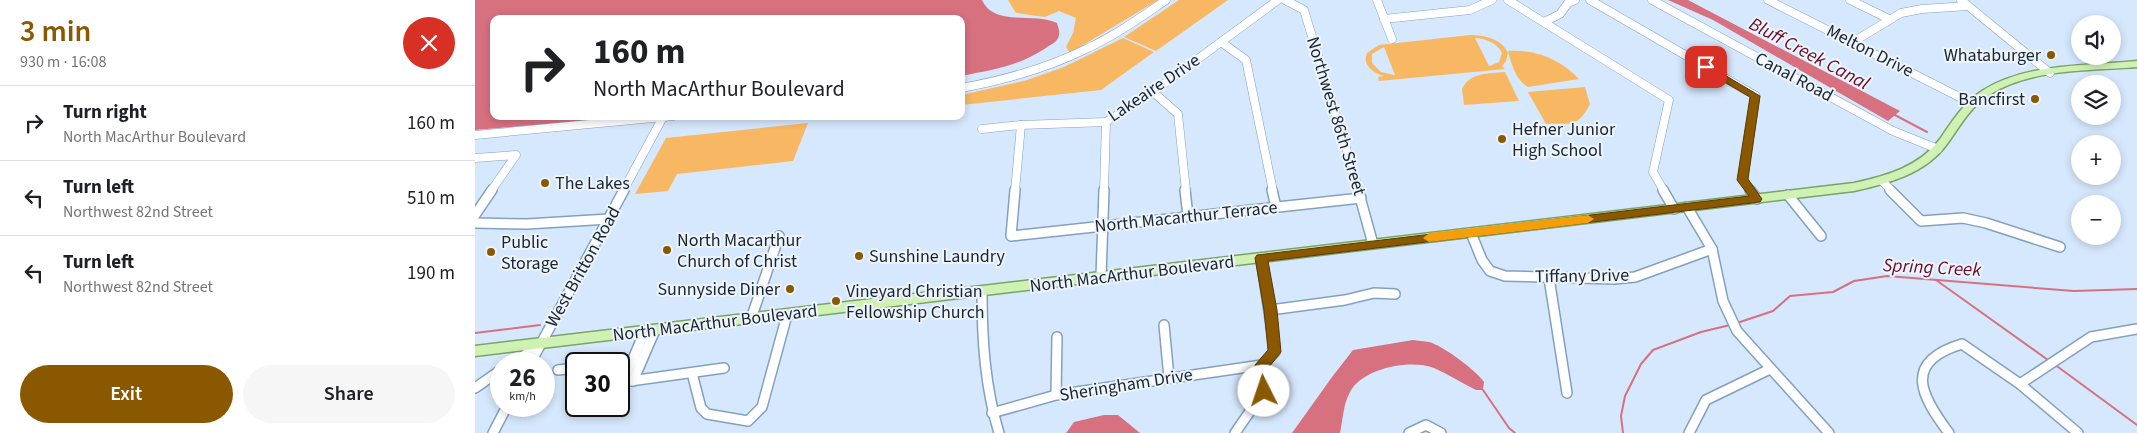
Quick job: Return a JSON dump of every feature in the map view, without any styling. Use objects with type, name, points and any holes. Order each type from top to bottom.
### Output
[{"type":"main road","name":"North MacArthur Boulevard","points":[[475,352],[1854,187],[1882,181],[1919,165],[1937,149],[1971,103],[2002,84],[2050,73],[2137,64]]},
{"type":"street","points":[[965,87],[1014,77],[1076,54],[1121,30],[1166,0]]},
{"type":"street","name":"Lakeaire Drive","points":[[982,129],[1021,125],[1106,122],[1153,92],[1278,0]]},
{"type":"street","name":"Northwest 86th Street","points":[[1285,0],[1304,10],[1361,198],[1373,244]]},
{"type":"street","points":[[1377,0],[1392,39]]},
{"type":"street","points":[[1384,19],[1470,10],[1492,0]]},
{"type":"street","points":[[1507,0],[1669,100],[1653,172],[1674,209]]},
{"type":"street","points":[[1544,22],[1561,14],[1568,3],[1575,0]]},
{"type":"street","points":[[1589,0],[1755,96],[1743,180],[1757,199]]},
{"type":"street","name":"Canal Road","points":[[1652,0],[1893,130],[1937,149]]},
{"type":"street","name":"Melton Drive","points":[[1768,0],[1971,103]]},
{"type":"street","points":[[1850,0],[1889,19]]},
{"type":"street","points":[[1961,0],[2050,73]]},
{"type":"street","points":[[1853,42],[1901,13],[1922,9],[1968,6]]},
{"type":"street","points":[[1221,42],[1246,60],[1276,208]]},
{"type":"street","points":[[1153,92],[1178,114],[1187,216]]},
{"type":"street","points":[[475,135],[632,120]]},
{"type":"street","name":"West Britton Road","points":[[537,352],[661,120]]},
{"type":"street","points":[[1101,277],[1101,227],[1106,122]]},
{"type":"street","name":"North Macarthur Terrace","points":[[1021,125],[1011,236],[1361,198]]},
{"type":"street","points":[[475,158],[516,155],[475,215]]},
{"type":"street","points":[[1882,181],[1921,221],[1963,218],[1986,223],[2060,247]]},
{"type":"street","points":[[1788,195],[1821,236]]},
{"type":"street","points":[[1687,207],[1712,249],[1723,301],[1737,331],[1829,433]]},
{"type":"street","points":[[475,223],[536,224],[609,219]]},
{"type":"street","name":"Tiffany Drive","points":[[1471,233],[1482,260],[1490,271],[1505,276],[1607,280],[1635,276],[1712,249]]},
{"type":"street","points":[[751,319],[779,236]]},
{"type":"street","points":[[1235,433],[1264,391],[1262,365],[1275,352],[1261,258]]},
{"type":"street","points":[[1549,278],[1567,393]]},
{"type":"street","points":[[982,292],[983,354],[993,413],[999,433]]},
{"type":"street","points":[[1270,310],[1345,300],[1374,292],[1395,294]]},
{"type":"street","points":[[691,373],[701,408],[707,414],[748,420],[757,414],[762,407],[787,315]]},
{"type":"street","points":[[1164,325],[1169,378]]},
{"type":"street","points":[[2020,384],[2091,337],[2137,329]]},
{"type":"street","points":[[650,331],[628,382],[724,368]]},
{"type":"street","points":[[1056,395],[1057,337]]},
{"type":"street","points":[[529,352],[541,344]]},
{"type":"street","points":[[1949,433],[1930,407],[1921,389],[1921,374],[1927,364],[1949,348],[1962,344],[2020,384],[2078,433]]},
{"type":"street","points":[[630,362],[637,361]]},
{"type":"street","name":"Sheringham Drive","points":[[993,413],[1056,395],[1262,365]]},
{"type":"street","points":[[558,370],[565,369]]},
{"type":"street","points":[[1689,433],[1706,400],[1770,369]]},
{"type":"street","points":[[475,388],[490,378]]},
{"type":"street","points":[[493,433],[501,417]]},
{"type":"street","points":[[1409,433],[1426,426],[1441,433]]},
{"type":"shaded area","points":[[475,0],[982,0],[988,8],[996,13],[1015,18],[1048,20],[1057,23],[1059,30],[1058,37],[1054,43],[1025,59],[1005,67],[965,75],[965,15],[490,15],[490,120],[592,120],[475,130]]},
{"type":"shaded area","points":[[1008,0],[1158,0],[1070,53],[1066,47],[1073,33],[1076,18],[1059,11],[1045,17],[1016,13]]},
{"type":"shaded area","points":[[1179,0],[1228,0],[1156,51],[1124,37]]},
{"type":"shaded area","points":[[1668,0],[1688,0],[1900,111],[1888,121],[1713,20]]},
{"type":"shaded area","points":[[1475,35],[1497,41],[1508,53],[1506,61],[1502,66],[1505,69],[1379,81],[1378,77],[1384,76],[1369,68],[1366,57],[1367,53],[1379,45]],"holes":[[[1475,38],[1484,39],[1494,44],[1502,53],[1499,62],[1489,66]],[[1384,47],[1395,75],[1381,72],[1372,63],[1372,54]]]},
{"type":"shaded area","points":[[1123,38],[1154,52],[1101,90],[965,105],[965,94],[1024,81],[1064,67]]},
{"type":"shaded area","points":[[1508,51],[1528,52],[1547,57],[1564,66],[1579,79],[1528,87],[1517,76]]},
{"type":"shaded area","points":[[1505,72],[1519,101],[1464,105],[1462,89],[1465,83],[1480,75]]},
{"type":"shaded area","points":[[1585,87],[1590,104],[1582,117],[1568,124],[1546,124],[1528,92]]},
{"type":"shaded area","points":[[808,123],[793,161],[677,174],[668,191],[635,194],[666,138]]},
{"type":"shaded area","points":[[1413,340],[1435,344],[1459,359],[1484,382],[1483,390],[1476,390],[1434,368],[1424,365],[1400,365],[1376,371],[1356,384],[1348,397],[1340,433],[1292,433],[1353,350]]},
{"type":"shaded area","points":[[1104,415],[1118,415],[1140,433],[1066,433],[1074,422]]},
{"type":"waterway","name":"Bluff Creek Canal","points":[[1893,114],[1927,132]]},
{"type":"waterway","name":"Spring Creek","points":[[1737,323],[1773,311],[1790,296],[1833,292],[1854,281],[1887,276],[2074,291],[2137,289]]},
{"type":"waterway","points":[[1936,280],[2048,360]]},
{"type":"waterway","points":[[475,333],[540,325]]},
{"type":"waterway","name":"Spring Creek","points":[[1623,433],[1621,416],[1625,396],[1641,364],[1653,350],[1701,332],[1730,325]]},
{"type":"waterway","points":[[2054,364],[2137,425]]},
{"type":"waterway","name":"Spring Creek","points":[[1483,390],[1509,428],[1515,433]]},
{"type":"slow traffic","points":[[1429,238],[1588,219]]},
{"type":"place","name":"Whataburger","points":[[2051,55]]},
{"type":"place","name":"Bancfirst","points":[[2035,99]]},
{"type":"place","name":"Hefner Junior High School","points":[[1502,139]]},
{"type":"place","name":"The Lakes","points":[[545,183]]},
{"type":"place","name":"North Macarthur Church of Christ","points":[[667,250]]},
{"type":"place","name":"Public Storage","points":[[491,252]]},
{"type":"place","name":"Sunshine Laundry","points":[[859,256]]},
{"type":"place","name":"Sunnyside Diner","points":[[790,289]]},
{"type":"place","name":"Vineyard Christian Fellowship Church","points":[[836,301]]},
{"type":"route","points":[[1264,391],[1262,365],[1275,352],[1261,258],[1757,199],[1743,180],[1755,96],[1706,67]]}]
